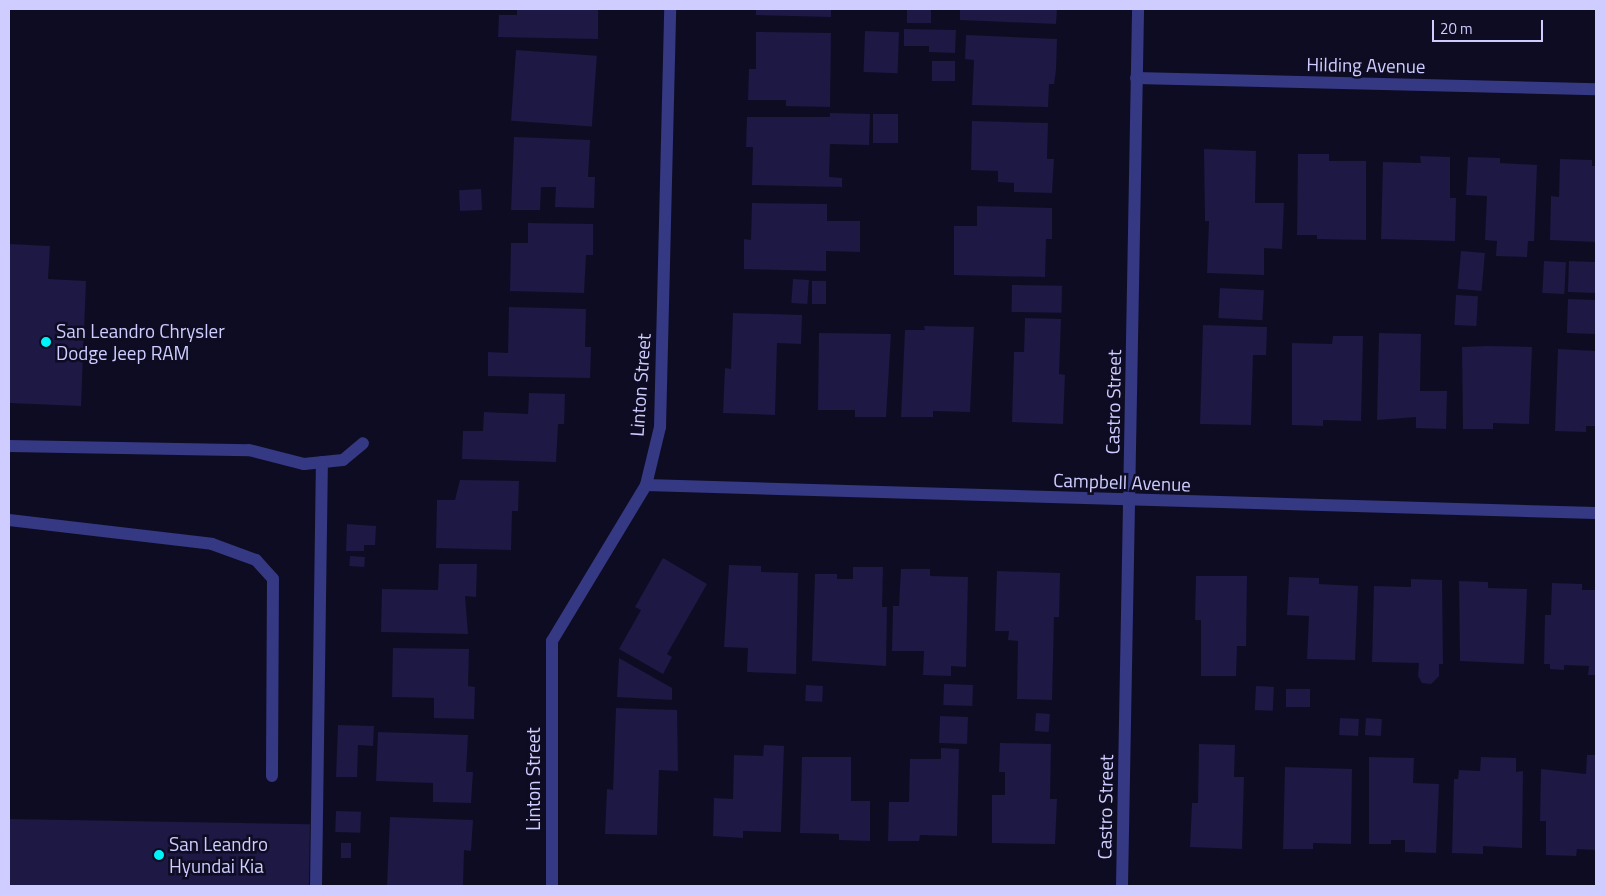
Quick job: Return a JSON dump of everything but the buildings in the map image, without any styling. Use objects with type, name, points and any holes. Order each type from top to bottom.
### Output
[{"type":"street","name":"Linton Street","points":[[552,886],[552,641],[646,485],[660,426],[670,9]]},
{"type":"street","name":"Castro Street","points":[[1122,886],[1138,9]]},
{"type":"street","name":"Hilding Avenue","points":[[1136,78],[1596,88]]},
{"type":"street","points":[[9,446],[249,450],[304,464],[343,460],[363,443]]},
{"type":"street","points":[[316,886],[322,462]]},
{"type":"street","name":"Campbell Avenue","points":[[646,485],[1130,501],[1596,513]]},
{"type":"street","points":[[9,520],[212,544],[256,560],[273,579],[272,776]]},
{"type":"place","name":"San Leandro Chrysler Dodge Jeep RAM","points":[[46,342]]},
{"type":"place","name":"San Leandro Hyundai Kia","points":[[159,855]]}]
